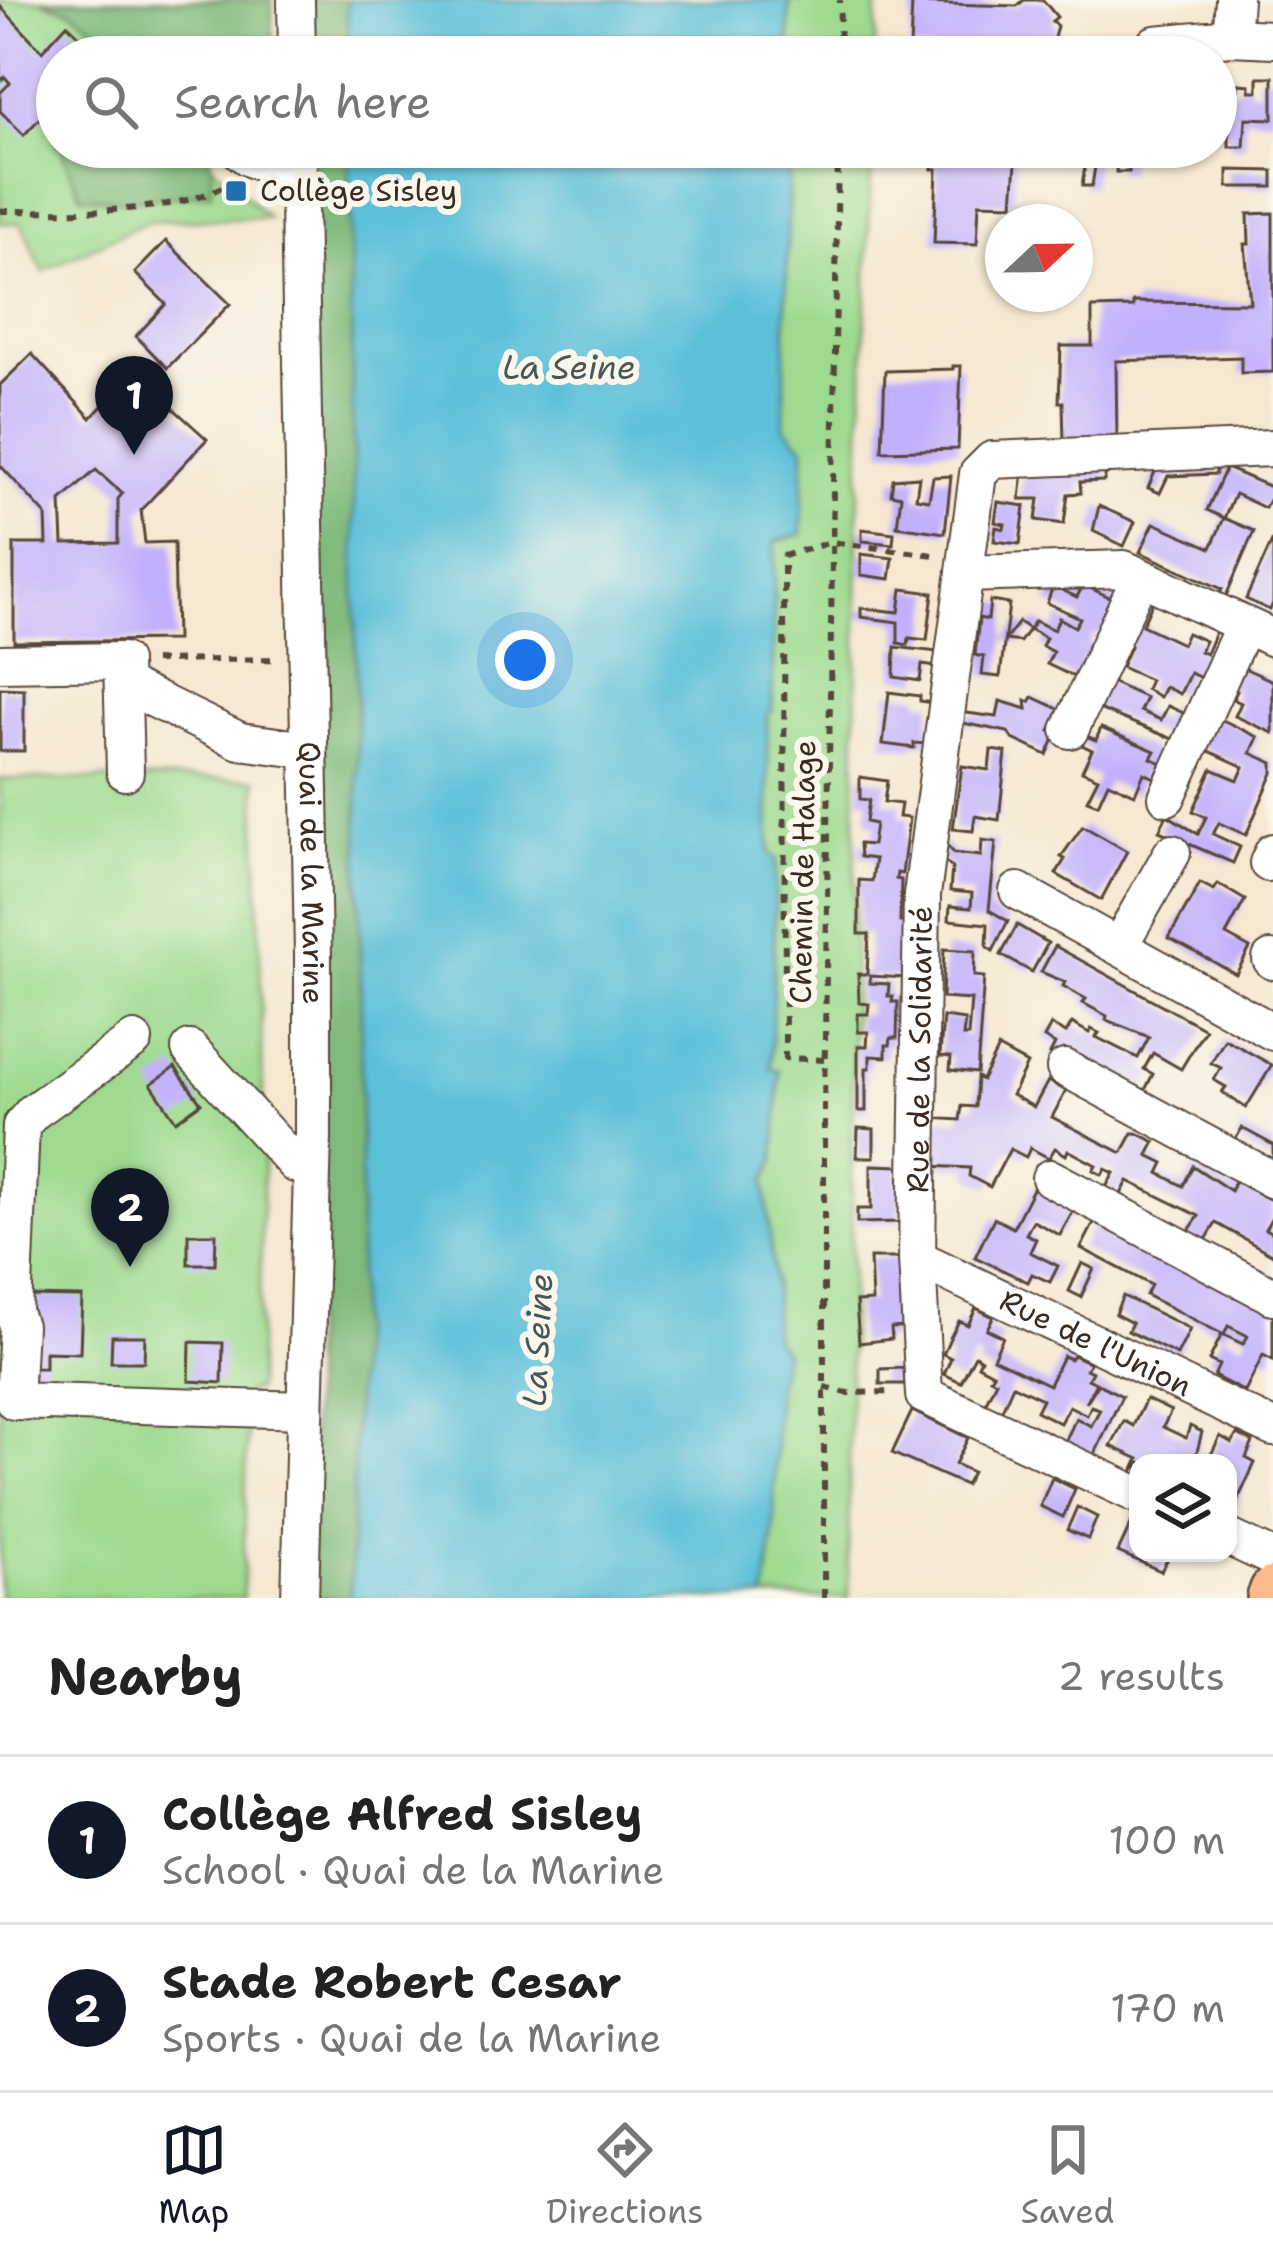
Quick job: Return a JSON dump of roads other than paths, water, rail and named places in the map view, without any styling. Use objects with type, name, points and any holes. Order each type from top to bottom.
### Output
[{"type":"street","points":[[296,0],[297,36]]},
{"type":"street","points":[[1231,36],[1234,0]]},
{"type":"street","points":[[1237,37],[1273,39]]},
{"type":"street","name":"Quai de la Marine","points":[[298,168],[311,1170],[300,1598]]},
{"type":"street","name":"Rue de la Solidarité","points":[[1129,1491],[924,1395],[917,1258],[922,895],[978,474],[992,460],[1273,448]]},
{"type":"street","points":[[966,567],[1124,569],[1258,632],[1167,797]]},
{"type":"street","points":[[1070,730],[1140,577]]},
{"type":"street","points":[[0,663],[122,662],[240,741],[309,750]]},
{"type":"street","points":[[124,772],[137,672]]},
{"type":"street","points":[[1119,946],[1172,854]]},
{"type":"street","points":[[1018,891],[1273,1032]]},
{"type":"street","points":[[134,1040],[33,1112],[21,1126],[14,1401],[304,1410]]},
{"type":"street","points":[[190,1049],[296,1164],[311,1170]]},
{"type":"street","points":[[1065,1068],[1273,1180]]},
{"type":"street","points":[[1050,1178],[1273,1296]]},
{"type":"street","name":"Rue de l'Union","points":[[917,1258],[1273,1428]]},
{"type":"street","points":[[1237,1541],[1273,1558]]},
{"type":"water","points":[[347,0],[789,0],[789,36],[348,36]]},
{"type":"water","name":"La Seine","points":[[349,168],[789,168],[784,426],[804,447],[802,534],[775,542],[772,711],[767,715],[770,854],[776,859],[771,1069],[780,1071],[775,1160],[765,1182],[775,1290],[773,1337],[784,1352],[776,1391],[774,1528],[765,1598],[350,1598],[361,1013]]},
{"type":"place","name":"Collège Sisley","points":[[236,191]]},
{"type":"place","name":"Collège Alfred Sisley","points":[[134,455]]},
{"type":"place","name":"Stade Robert Cesar","points":[[130,1267]]}]
